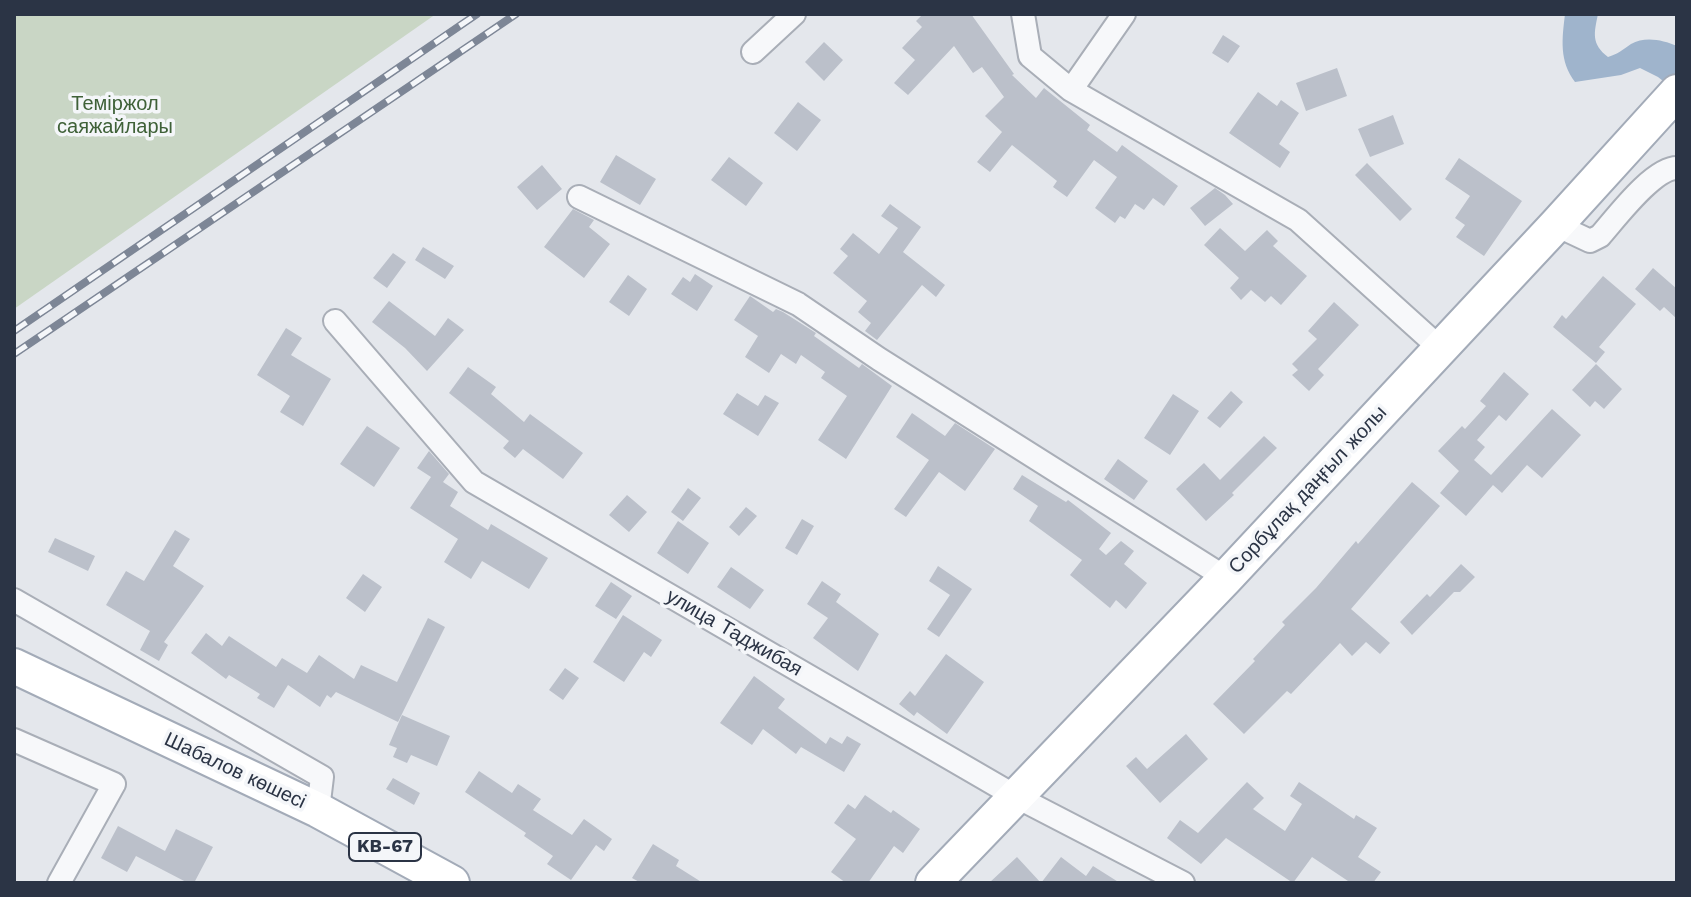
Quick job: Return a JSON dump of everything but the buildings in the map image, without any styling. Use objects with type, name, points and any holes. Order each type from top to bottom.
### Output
[{"type":"main road","name":"Сорбұлақ даңғыл жолы","points":[[933,883],[1226,578],[1677,92]]},
{"type":"main road","name":"Шабалов көшесі","points":[[14,666],[318,810],[452,883]]},
{"type":"street","points":[[753,52],[794,14]]},
{"type":"street","points":[[1023,14],[1030,56],[1071,90],[1298,220],[1441,349]]},
{"type":"street","points":[[1071,90],[1124,14]]},
{"type":"street","points":[[1556,225],[1590,241],[1600,236],[1655,177],[1669,168],[1677,168]]},
{"type":"street","points":[[579,197],[798,304],[879,359],[1226,578]]},
{"type":"street","name":"улица Таджибая","points":[[335,321],[474,482],[1015,796],[1183,883]]},
{"type":"street","points":[[14,600],[322,777],[318,810]]},
{"type":"street","points":[[14,740],[114,784],[59,883]]},
{"type":"green space","name":"Теміржол саяжайлары","points":[[14,14],[436,14],[14,309]]},
{"type":"water","points":[[1565,14],[1598,14],[1595,38],[1608,57],[1642,40],[1677,46],[1677,92],[1640,68],[1621,75],[1575,82],[1564,58]]},
{"type":"railway","points":[[14,331],[477,14]]},
{"type":"railway","points":[[14,354],[516,14]]}]
